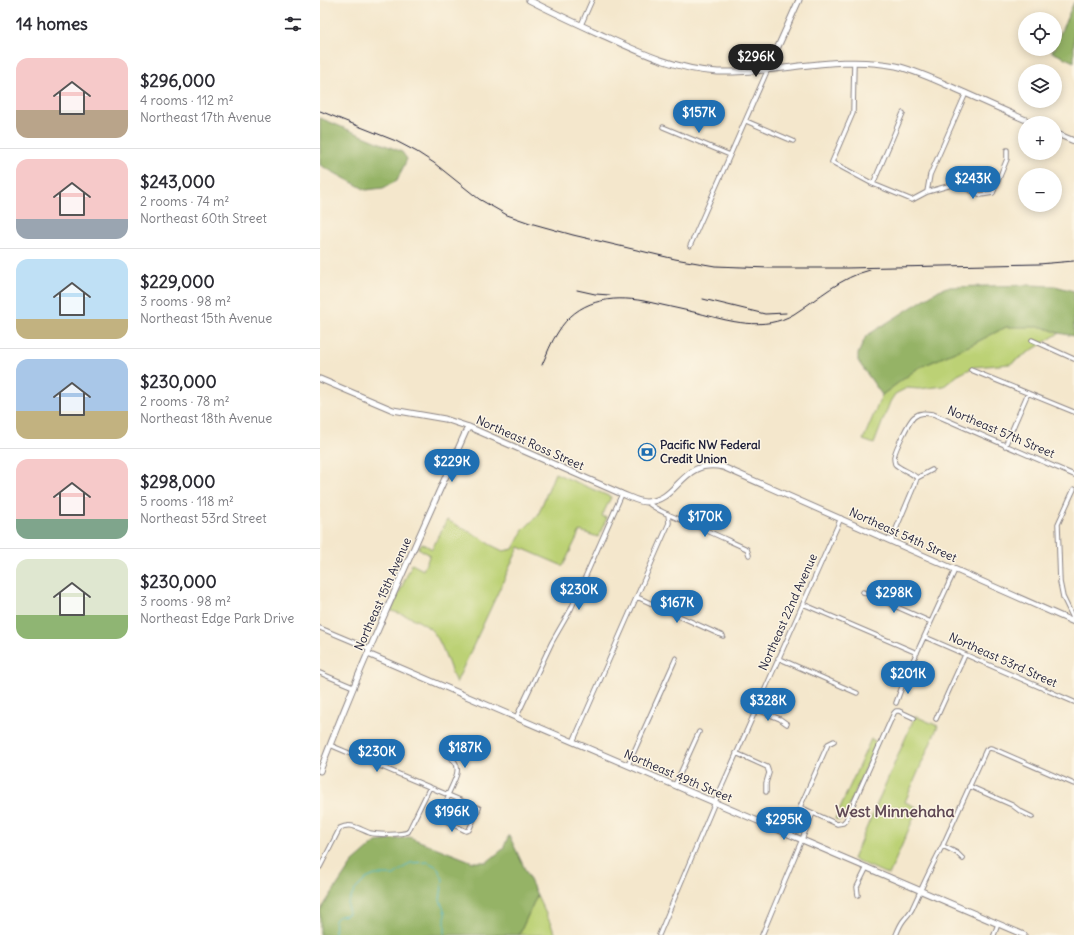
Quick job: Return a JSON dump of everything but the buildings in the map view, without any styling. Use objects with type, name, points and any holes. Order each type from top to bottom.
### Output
[{"type":"street","points":[[529,0],[645,53],[690,68],[724,72],[854,62],[880,64],[914,71],[1018,116]]},
{"type":"street","points":[[581,25],[592,0]]},
{"type":"street","points":[[690,246],[799,0]]},
{"type":"street","points":[[854,62],[853,113],[832,162],[873,184],[912,200],[927,192],[955,184],[981,194],[993,193],[1006,159],[1006,150]]},
{"type":"street","points":[[927,192],[930,174],[966,93]]},
{"type":"street","points":[[873,184],[904,112]]},
{"type":"street","points":[[746,121],[793,141]]},
{"type":"street","points":[[663,127],[730,155]]},
{"type":"street","points":[[1062,136],[1074,141]]},
{"type":"street","points":[[1032,340],[1074,359]]},
{"type":"street","points":[[971,370],[1074,412]]},
{"type":"street","name":"Northeast Ross Street","points":[[320,379],[393,410],[445,419],[469,427],[622,494],[647,502]]},
{"type":"street","points":[[1005,446],[1028,393]]},
{"type":"street","name":"Northeast 57th Street","points":[[917,478],[913,474],[899,468],[895,464],[894,459],[913,417],[926,412],[1074,475]]},
{"type":"street","name":"Northeast 15th Avenue","points":[[320,771],[353,687],[469,427]]},
{"type":"street","name":"Northeast 54th Street","points":[[647,502],[664,496],[684,477],[694,470],[706,466],[723,466],[954,570],[1074,621]]},
{"type":"street","points":[[891,541],[917,478],[932,470]]},
{"type":"street","points":[[1074,489],[1058,524],[1058,530],[1060,582],[1063,597],[1074,621]]},
{"type":"street","points":[[516,718],[552,642],[571,609],[622,494]]},
{"type":"street","points":[[647,502],[653,507],[747,549],[749,556]]},
{"type":"street","points":[[573,742],[669,522],[668,514]]},
{"type":"street","name":"Northeast 22nd Avenue","points":[[658,935],[736,753],[841,518]]},
{"type":"street","points":[[896,702],[954,570]]},
{"type":"street","points":[[863,592],[931,622]]},
{"type":"street","points":[[637,597],[723,636]]},
{"type":"street","points":[[803,604],[917,653]]},
{"type":"street","name":"Northeast 49th Street","points":[[320,628],[369,652],[516,718],[1024,935]]},
{"type":"street","name":"Northeast 53rd Street","points":[[925,637],[1074,702]]},
{"type":"street","points":[[936,719],[965,655]]},
{"type":"street","points":[[628,765],[676,658]]},
{"type":"street","points":[[778,658],[857,693]]},
{"type":"street","points":[[320,673],[353,687]]},
{"type":"street","points":[[756,709],[780,719],[787,724]]},
{"type":"street","points":[[834,742],[828,744],[800,807],[837,824],[843,823],[846,820],[894,713],[899,711],[914,718]]},
{"type":"street","points":[[675,785],[699,732]]},
{"type":"street","points":[[330,745],[430,787],[448,795],[479,808],[471,827],[466,831],[442,819],[442,812],[448,795],[457,769],[455,762],[445,754],[442,749]]},
{"type":"street","points":[[896,935],[902,922],[911,911],[920,890],[943,846],[985,751],[989,748],[994,749],[1074,784]]},
{"type":"street","points":[[736,753],[767,767],[769,773],[766,783],[766,792]]},
{"type":"street","points":[[969,786],[1012,805],[1019,811],[1032,817]]},
{"type":"street","points":[[320,867],[340,828],[345,825],[350,825],[371,833],[381,834],[408,832],[430,787]]},
{"type":"street","points":[[762,935],[813,813]]},
{"type":"street","points":[[943,846],[957,853],[963,859]]},
{"type":"street","points":[[858,895],[857,887],[867,867]]},
{"type":"street","points":[[994,935],[998,924]]},
{"type":"green space","points":[[1074,2],[1074,62],[1061,56],[1062,29]]},
{"type":"green space","points":[[320,118],[402,152],[407,159],[397,181],[383,188],[366,190],[320,165]]},
{"type":"green space","points":[[1029,285],[1055,286],[1074,291],[1074,336],[1059,333],[1043,327],[1006,327],[971,345],[918,368],[882,395],[858,361],[858,354],[866,336],[939,290],[947,287]]},
{"type":"green space","points":[[1006,327],[1043,327],[1059,333],[1010,364],[974,367],[958,375],[944,386],[919,389],[907,388],[895,394],[890,402],[874,444],[863,440],[882,395],[918,368],[971,345]]},
{"type":"green space","points":[[555,473],[611,497],[602,516],[607,518],[598,537],[580,531],[563,566],[519,547],[456,683],[443,649],[433,632],[425,625],[414,619],[391,611],[412,564],[423,570],[430,555],[418,548],[422,543],[432,549],[447,520],[503,551],[513,549],[523,530],[538,515]]},
{"type":"green space","points":[[915,716],[938,726],[905,802],[918,808],[889,875],[853,859]]},
{"type":"green space","points":[[871,739],[875,741],[876,745],[845,815],[840,820],[835,819]]},
{"type":"green space","points":[[509,835],[537,895],[519,935],[320,935],[320,911],[352,863],[376,842],[409,837],[473,862],[487,862],[503,849]]},
{"type":"green space","points":[[537,895],[556,935],[519,935]]},
{"type":"waterway","points":[[335,935],[336,919],[347,915],[348,903],[355,890],[366,879],[375,875],[394,875],[410,863],[428,862],[437,867],[443,879],[440,900],[445,913],[445,935]]},
{"type":"railway","points":[[320,111],[396,141],[417,152],[434,163],[479,199],[507,215],[573,235],[675,259],[715,266],[769,268],[1039,264],[1074,261]]},
{"type":"railway","points":[[542,365],[553,340],[566,321],[575,313],[596,302],[632,299],[734,322],[759,324],[771,323],[794,314],[840,283],[859,273],[870,270]]},
{"type":"railway","points":[[577,290],[595,294],[610,295]]},
{"type":"railway","points":[[703,299],[765,314],[786,313]]},
{"type":"place","name":"Pacific NW Federal Credit Union","points":[[647,452]]},
{"type":"district","name":"West Minnehaha","points":[[895,811]]}]
